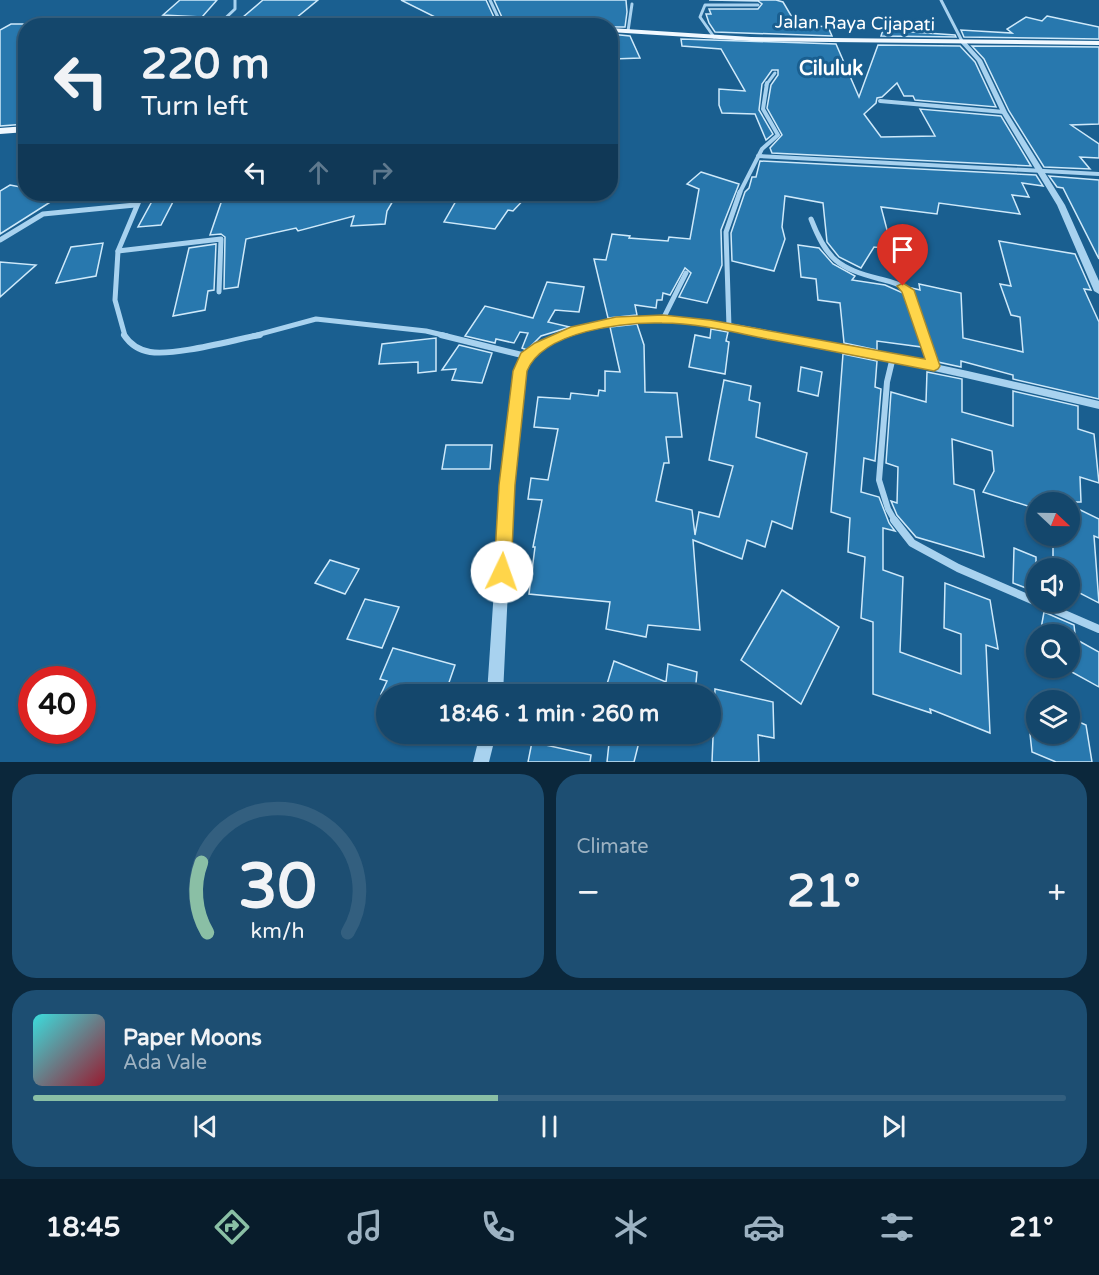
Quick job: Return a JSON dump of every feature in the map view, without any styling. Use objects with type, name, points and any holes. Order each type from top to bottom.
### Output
[{"type":"main road","name":"Jalan Raya Cijapati","points":[[618,30],[714,37],[1099,43]]},
{"type":"main road","points":[[0,131],[18,130]]},
{"type":"street","points":[[225,18],[235,9],[235,0]]},
{"type":"street","points":[[490,0],[498,18]]},
{"type":"street","points":[[941,0],[962,41],[979,60],[1004,112],[1071,225],[1099,291]]},
{"type":"street","points":[[628,31],[632,4]]},
{"type":"street","points":[[714,37],[700,16],[705,5],[758,5]]},
{"type":"street","points":[[729,327],[725,237],[740,194],[758,156],[764,147],[778,135],[763,110],[764,91],[770,76],[775,73]]},
{"type":"street","points":[[880,101],[1004,112]]},
{"type":"street","points":[[758,156],[1099,174]]},
{"type":"street","points":[[138,201],[118,251],[113,278],[117,314],[131,345],[150,352],[227,342],[316,319],[426,331],[526,356]]},
{"type":"street","points":[[0,240],[40,214],[135,205]]},
{"type":"street","points":[[811,219],[819,240],[840,267],[900,285],[908,290],[934,366]]},
{"type":"street","points":[[118,251],[221,239],[219,292]]},
{"type":"street","points":[[663,319],[686,273]]},
{"type":"street","points":[[496,684],[507,485],[520,371],[526,356],[539,346],[571,331],[616,321],[663,319],[729,327],[893,357],[1099,405]]},
{"type":"street","points":[[893,357],[887,382],[879,480],[888,509],[902,533],[912,543],[958,568],[1099,629]]},
{"type":"street","points":[[481,762],[486,744]]},
{"type":"building","points":[[180,0],[217,0],[202,17],[163,15]]},
{"type":"building","points":[[263,0],[318,0],[296,18],[242,18]]},
{"type":"building","points":[[401,0],[486,0],[494,18],[437,18]]},
{"type":"building","points":[[494,0],[626,0],[625,27],[618,27],[618,18],[502,18]]},
{"type":"building","points":[[709,0],[776,0],[783,2],[796,24],[828,27],[832,36],[715,32],[706,14],[711,14],[709,9],[758,9],[762,4],[758,1]]},
{"type":"building","points":[[1047,16],[1099,27],[1099,39],[964,37],[961,30],[1012,33],[1007,29],[1026,17],[1042,21]]},
{"type":"building","points":[[11,24],[18,24],[18,125],[0,126],[0,30]]},
{"type":"building","points":[[883,30],[955,35],[956,37],[881,36]]},
{"type":"building","points":[[618,35],[630,36],[640,58],[618,59]]},
{"type":"building","points":[[681,39],[836,44],[859,97],[878,45],[960,46],[975,62],[996,107],[915,100],[913,96],[904,96],[897,83],[882,97],[877,98],[876,103],[864,114],[881,137],[935,136],[920,109],[1001,116],[1031,166],[772,153],[770,148],[782,135],[767,108],[771,85],[778,75],[778,70],[772,70],[762,84],[759,110],[773,134],[766,140],[755,114],[722,113],[719,105],[719,89],[745,91],[721,49],[682,46]]},
{"type":"building","points":[[972,46],[1099,47],[1099,124],[1071,125],[1099,144],[1099,158],[1080,157],[1090,169],[1044,167],[1009,111],[984,59]]},
{"type":"building","points":[[760,161],[1036,175],[1043,186],[1022,183],[1029,197],[1012,195],[1020,214],[939,203],[937,214],[881,207],[892,249],[874,247],[861,268],[839,257],[827,242],[823,203],[785,196],[782,227],[785,239],[774,271],[732,261],[731,233],[745,192],[749,188],[752,177],[756,177]]},
{"type":"building","points":[[701,172],[739,184],[721,230],[722,265],[707,303],[679,297],[691,273],[685,268],[670,295],[663,293],[662,300],[657,300],[656,308],[635,305],[637,315],[608,318],[594,259],[606,260],[612,234],[630,236],[629,238],[668,241],[669,237],[690,239],[699,189],[687,184]]},
{"type":"building","points":[[1049,176],[1099,180],[1099,259],[1063,188],[1057,187]]},
{"type":"building","points":[[10,185],[18,186],[18,201],[52,201],[0,234],[0,191]]},
{"type":"building","points":[[152,201],[173,201],[161,225],[138,227]]},
{"type":"building","points":[[222,201],[393,201],[387,211],[385,224],[351,226],[354,216],[298,231],[296,228],[246,239],[238,287],[224,289],[225,237],[221,234],[210,235]]},
{"type":"building","points":[[456,201],[522,201],[513,211],[508,210],[495,229],[444,222]]},
{"type":"building","points":[[999,241],[1075,254],[1091,290],[1084,289],[1099,322],[1099,399],[1013,379],[1013,375],[961,361],[961,367],[938,362],[912,288],[920,290],[919,284],[961,293],[963,338],[1023,352],[1020,317],[1011,315],[1000,284],[1011,286]]},
{"type":"building","points":[[103,243],[96,276],[56,283],[71,247]]},
{"type":"building","points":[[216,244],[214,290],[208,291],[205,310],[173,316],[189,248]]},
{"type":"building","points":[[798,245],[819,248],[833,264],[855,276],[852,280],[885,285],[903,293],[922,347],[877,341],[877,350],[844,343],[840,303],[818,300],[816,279],[801,277]]},
{"type":"building","points":[[0,262],[36,265],[0,297]]},
{"type":"building","points":[[547,282],[584,287],[579,312],[555,310],[548,322],[570,327],[541,336],[527,350],[522,348],[528,333],[520,332],[514,343],[496,339],[495,343],[465,336],[485,306],[533,318]]},
{"type":"building","points":[[637,324],[644,345],[645,392],[677,393],[682,437],[666,437],[669,463],[664,463],[656,501],[692,510],[695,535],[699,512],[719,517],[733,466],[709,460],[724,380],[751,386],[749,400],[760,403],[756,437],[807,453],[792,529],[772,521],[765,547],[747,540],[742,559],[693,540],[700,630],[648,625],[646,637],[606,629],[610,602],[529,594],[535,547],[533,547],[542,500],[528,499],[531,478],[548,480],[558,429],[534,427],[538,397],[570,399],[571,393],[598,396],[599,390],[605,391],[605,371],[620,372],[610,327]]},
{"type":"building","points":[[711,329],[728,332],[725,374],[689,367],[695,335],[710,338]]},
{"type":"building","points":[[436,338],[436,371],[418,373],[418,362],[379,364],[382,344]]},
{"type":"building","points":[[459,345],[492,353],[482,383],[452,380],[456,369],[442,370]]},
{"type":"building","points":[[843,354],[877,361],[875,387],[881,389],[875,461],[864,458],[861,492],[879,497],[889,523],[895,531],[883,528],[883,570],[903,577],[900,652],[961,674],[961,634],[944,628],[945,583],[990,600],[998,649],[986,645],[990,733],[930,709],[931,713],[873,694],[873,622],[861,618],[865,557],[848,552],[850,518],[831,512]]},
{"type":"building","points":[[801,367],[822,372],[818,396],[798,391]]},
{"type":"building","points":[[927,372],[962,379],[962,412],[1013,426],[1013,391],[1078,406],[1078,429],[1094,434],[1099,483],[1080,477],[1081,502],[1080,492],[1026,492],[1026,505],[983,492],[994,471],[992,451],[952,439],[954,484],[974,490],[984,557],[916,537],[897,515],[891,501],[897,503],[898,467],[886,463],[891,392],[926,402]]},
{"type":"building","points":[[446,445],[492,445],[490,469],[442,469]]},
{"type":"building","points":[[1080,510],[1099,519],[1099,538],[1094,536],[1099,603],[1080,593],[1080,558],[1053,558],[1053,546],[1080,546]]},
{"type":"building","points":[[1014,548],[1036,558],[1026,558],[1026,588],[1013,583]]},
{"type":"building","points":[[330,560],[359,569],[345,594],[315,583]]},
{"type":"building","points":[[782,590],[839,627],[801,704],[741,660]]},
{"type":"building","points":[[365,599],[399,607],[382,648],[347,639]]},
{"type":"building","points":[[1044,612],[1072,624],[1042,624]]},
{"type":"building","points":[[1080,642],[1099,652],[1099,687],[1080,677]]},
{"type":"building","points":[[393,648],[455,665],[448,684],[386,684],[387,681],[380,679]]},
{"type":"building","points":[[614,661],[666,682],[668,664],[697,672],[696,684],[607,684]]},
{"type":"building","points":[[721,690],[773,702],[774,738],[758,735],[759,762],[712,762],[713,744],[721,744]]},
{"type":"building","points":[[1080,722],[1086,725],[1092,762],[1056,762],[1032,752],[1031,744],[1080,744]]},
{"type":"building","points":[[532,744],[591,755],[590,762],[528,762]]},
{"type":"building","points":[[609,744],[638,744],[634,762],[607,762]]},
{"type":"district","name":"Ciluluk","points":[[831,68]]},
{"type":"route","points":[[502,572],[507,485],[520,371],[526,356],[539,346],[571,331],[616,321],[663,319],[710,324],[934,366],[908,290],[903,286]]}]
